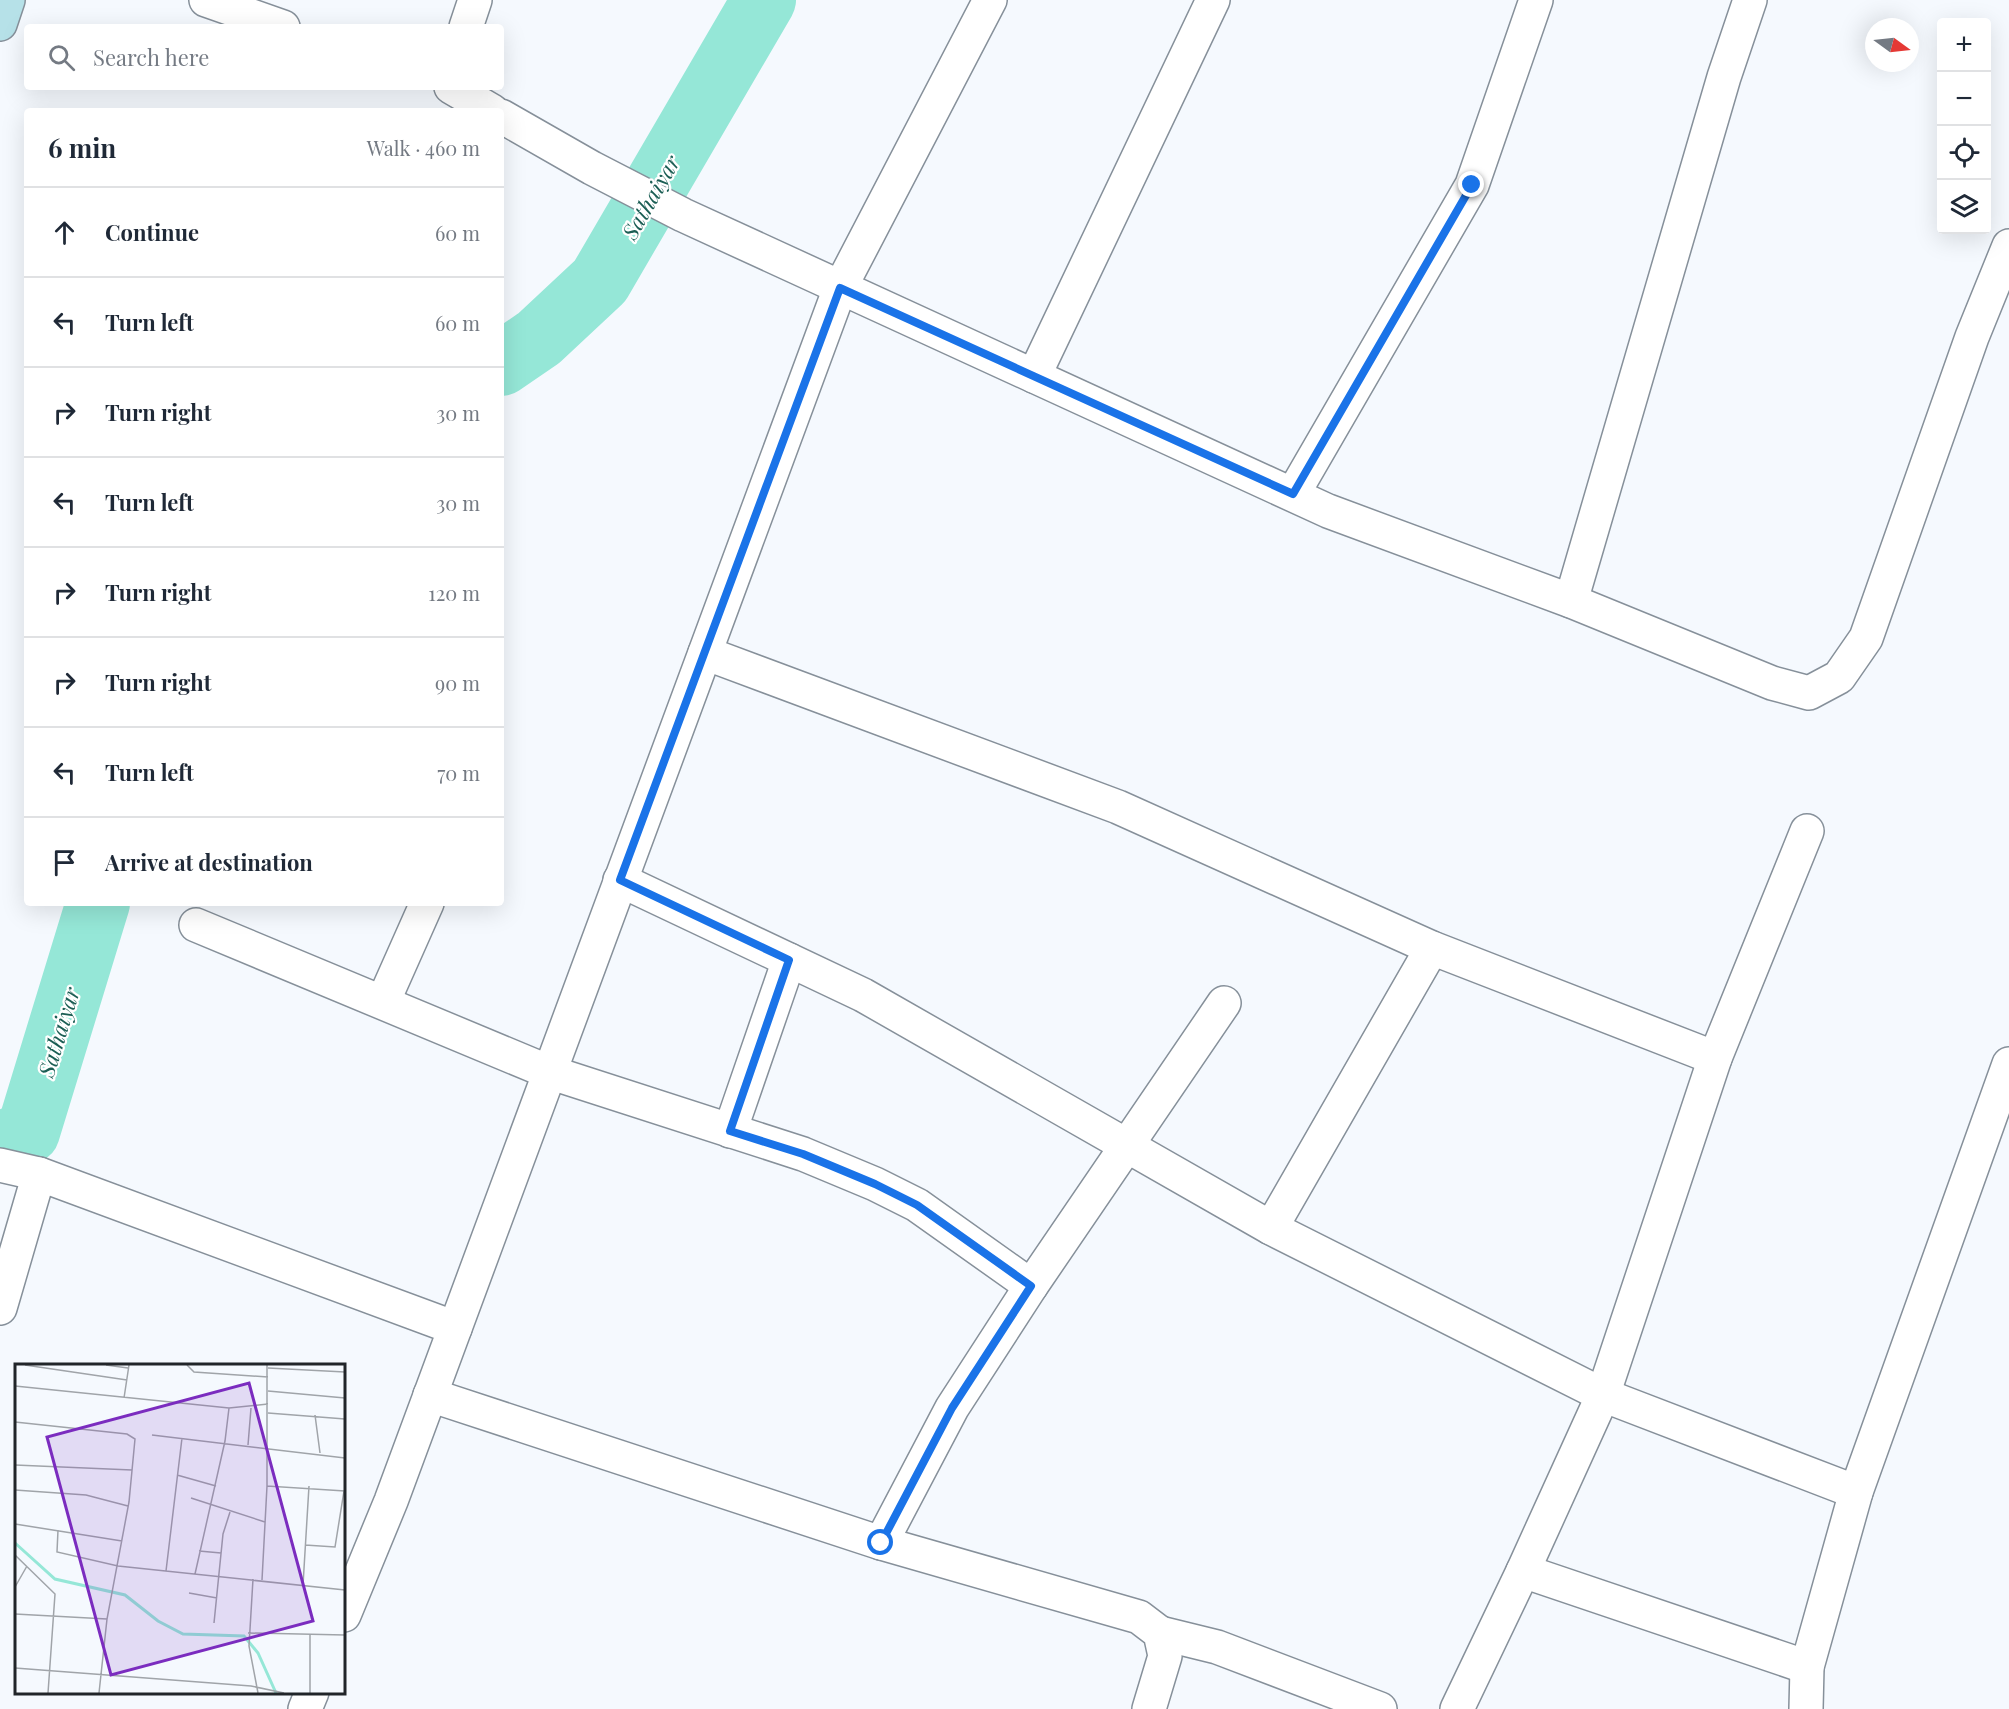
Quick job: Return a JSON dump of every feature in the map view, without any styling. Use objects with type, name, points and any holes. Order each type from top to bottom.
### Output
[{"type":"street","points":[[0,24],[8,0]]},
{"type":"street","points":[[206,0],[274,24]]},
{"type":"street","points":[[467,24],[475,0]]},
{"type":"street","points":[[345,1614],[391,1501],[840,288],[990,0]]},
{"type":"street","points":[[1034,376],[1213,0]]},
{"type":"street","points":[[1293,494],[1472,185],[1536,0]]},
{"type":"street","points":[[1571,601],[1724,77],[1750,0]]},
{"type":"street","points":[[456,90],[487,108]]},
{"type":"street","points":[[504,118],[592,168],[683,215],[1328,511],[1571,601],[1772,683],[1809,693],[1839,677],[1866,638],[1972,337],[2009,246]]},
{"type":"street","points":[[705,653],[1118,807],[1432,948],[1715,1058]]},
{"type":"street","points":[[1457,1709],[1603,1395],[1715,1058],[1807,831]]},
{"type":"street","points":[[620,880],[863,994],[1271,1228],[1603,1395],[1856,1492]]},
{"type":"street","points":[[382,1002],[426,906]]},
{"type":"street","points":[[196,925],[549,1072],[803,1154],[875,1184],[917,1205],[1031,1286]]},
{"type":"street","points":[[1271,1228],[1432,948]]},
{"type":"street","points":[[730,1131],[789,960]]},
{"type":"street","points":[[881,1543],[952,1408],[1126,1144],[1224,1003]]},
{"type":"street","points":[[1806,1709],[1807,1667],[1856,1492],[2009,1064]]},
{"type":"street","points":[[0,1165],[39,1174],[455,1328]]},
{"type":"street","points":[[0,1308],[39,1174]]},
{"type":"street","points":[[430,1395],[881,1543],[1139,1617],[1160,1633],[1217,1647],[1380,1709]]},
{"type":"street","points":[[1523,1571],[1807,1667]]},
{"type":"street","points":[[1149,1709],[1165,1656],[1160,1633]]},
{"type":"waterway","name":"Sathaiyar","points":[[504,362],[539,338],[600,281],[764,0]]},
{"type":"waterway","name":"Sathaiyar","points":[[0,1144],[28,1132],[97,906]]},
{"type":"route","points":[[881,1543],[952,1408],[1031,1286],[917,1205],[875,1184],[803,1154],[730,1131],[789,960],[620,880],[840,288],[1293,494],[1472,185]]}]
